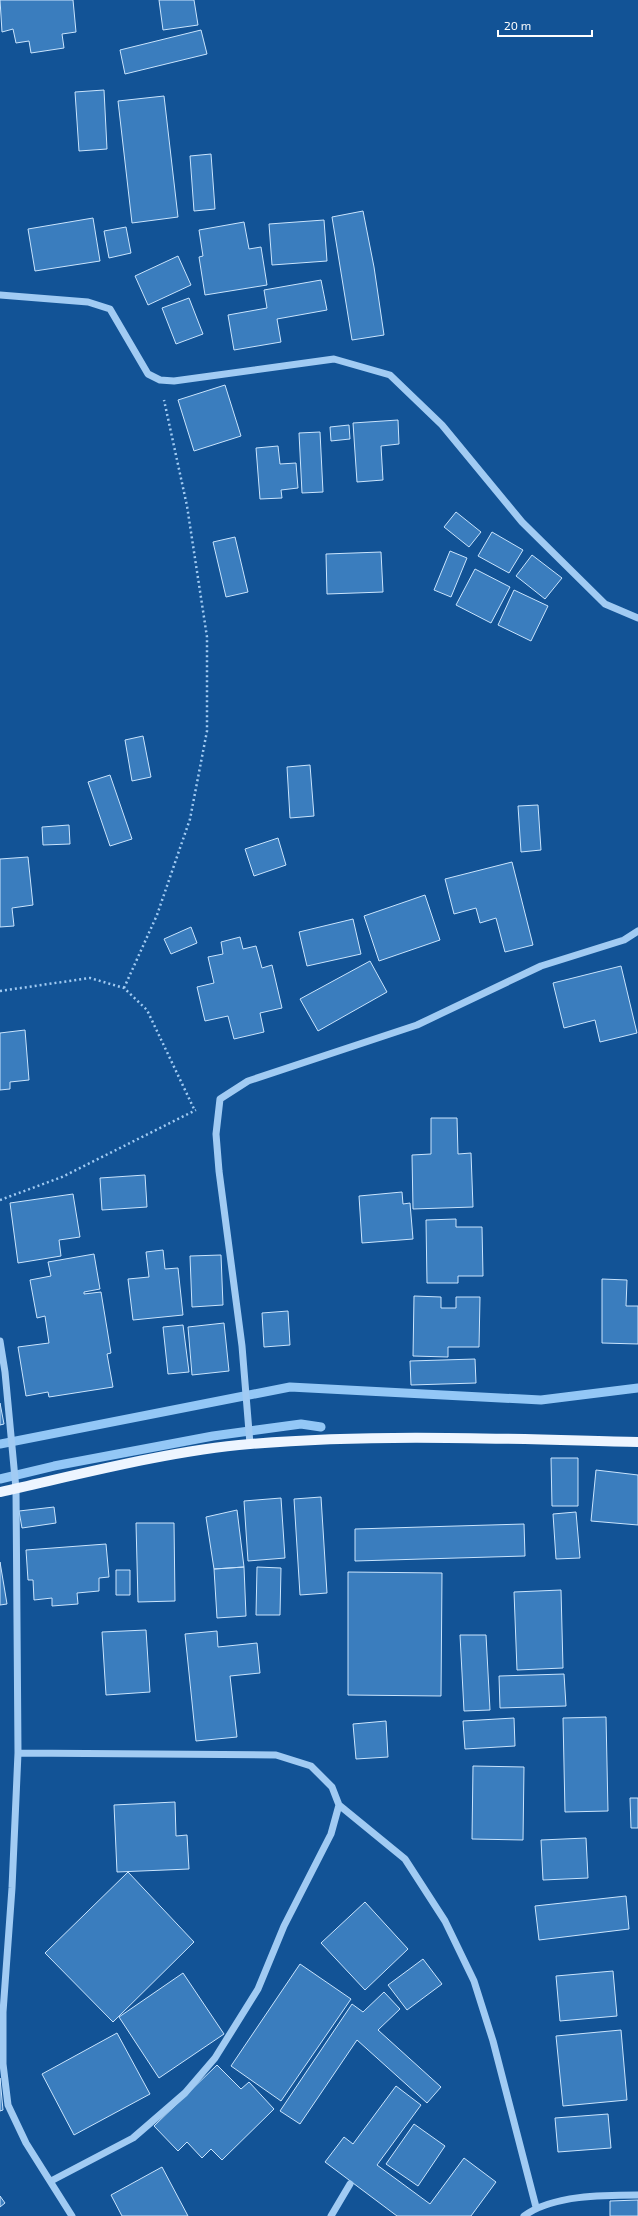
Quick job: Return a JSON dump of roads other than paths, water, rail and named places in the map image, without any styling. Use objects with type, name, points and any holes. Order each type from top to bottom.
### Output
[{"type":"main road","points":[[0,1492],[174,1455],[250,1444],[358,1438],[470,1438],[638,1442]]},
{"type":"street","points":[[0,295],[88,302],[110,309],[148,374],[160,380],[174,381],[334,359],[390,375],[442,425],[522,522],[605,604],[638,618]]},
{"type":"street","points":[[250,1444],[242,1346],[219,1171],[216,1134],[220,1099],[248,1081],[417,1026],[541,966],[624,940],[638,931]]},
{"type":"street","points":[[0,1341],[6,1379],[16,1489],[18,1753],[12,1888],[3,2012],[3,2064],[8,2105],[26,2143],[72,2216]]},
{"type":"street","points":[[18,1753],[276,1755],[311,1766],[332,1787],[339,1805],[405,1859],[445,1921],[474,1981],[494,2041],[536,2207]]},
{"type":"street","points":[[50,2181],[133,2138],[185,2093],[214,2058],[258,1989],[284,1926],[331,1834],[339,1805]]},
{"type":"street","points":[[331,2216],[350,2184]]},
{"type":"street","points":[[524,2216],[536,2207],[595,2195],[638,2195]]},
{"type":"waterway","points":[[0,1444],[290,1387],[541,1400],[638,1388]]},
{"type":"waterway","points":[[0,1479],[54,1466],[213,1436],[301,1424],[321,1427]]}]
